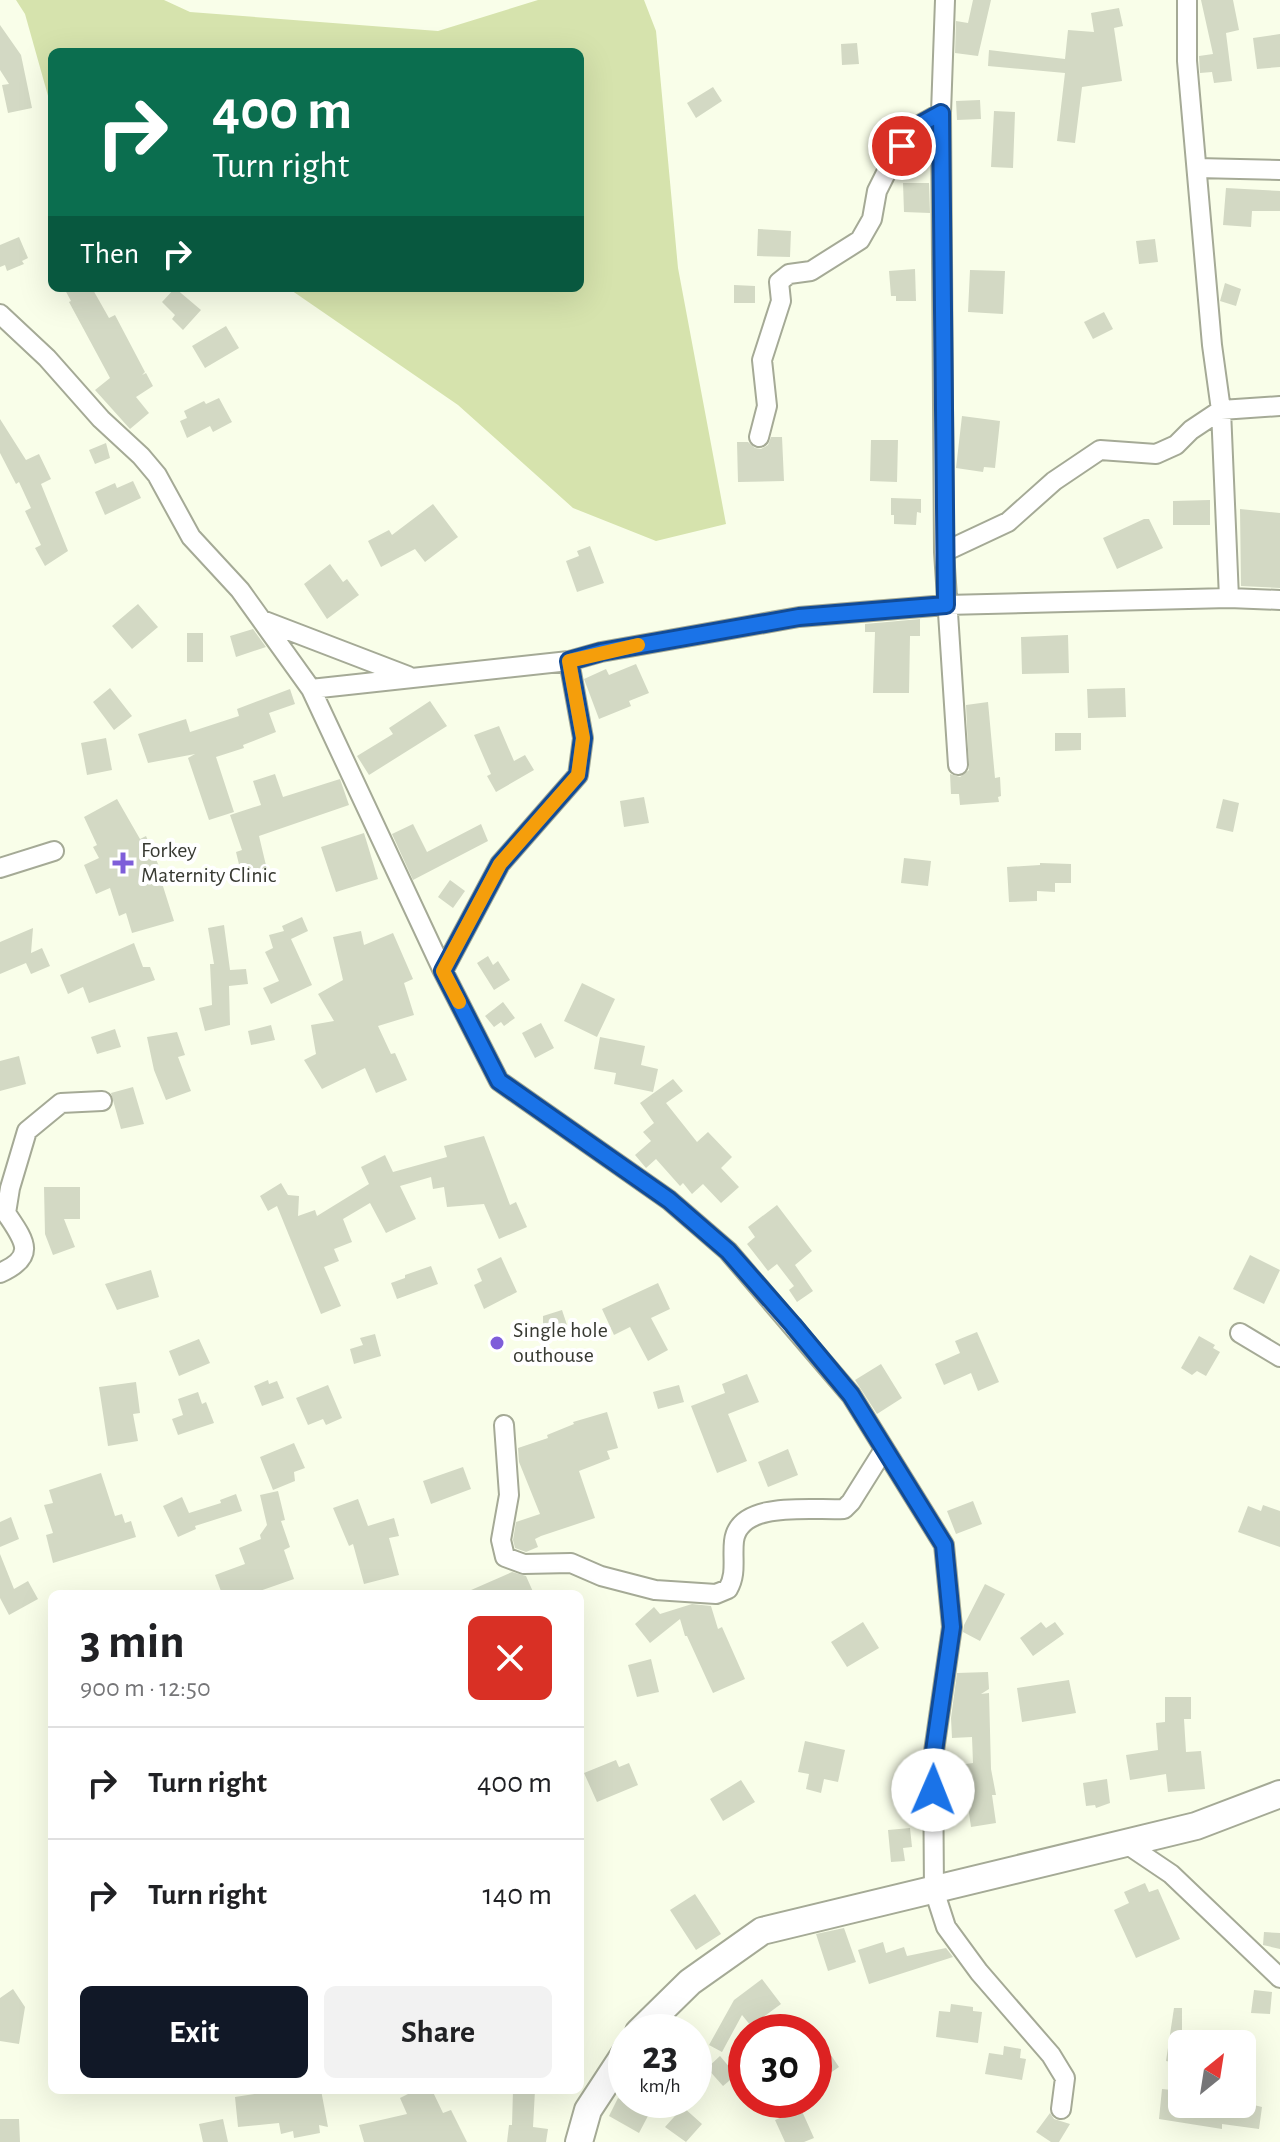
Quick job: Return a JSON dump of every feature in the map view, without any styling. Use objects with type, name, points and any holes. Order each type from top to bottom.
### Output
[{"type":"main road","points":[[657,2014],[690,1982],[762,1931],[1196,1826],[1280,1794]]},
{"type":"main road","points":[[579,2142],[588,2110],[608,2079]]},
{"type":"street","points":[[945,0],[941,113],[944,552],[958,765]]},
{"type":"street","points":[[1187,0],[1187,61],[1212,345],[1221,410],[1229,598]]},
{"type":"street","points":[[759,437],[767,406],[762,360],[781,301],[779,282],[789,274],[811,271],[860,240],[872,219],[877,191],[891,163],[914,128],[941,113]]},
{"type":"street","points":[[1197,168],[1280,170]]},
{"type":"street","points":[[0,314],[47,358],[101,419],[157,475],[191,537],[240,590],[311,689],[443,971],[499,1081],[669,1200],[728,1251],[851,1395],[944,1545],[952,1627],[933,1758],[934,1890],[946,1927],[979,1972],[1051,2055],[1065,2078],[1061,2109]]},
{"type":"street","points":[[944,552],[1008,522],[1054,481],[1100,450],[1156,454],[1176,445],[1191,430],[1221,410],[1280,406]]},
{"type":"street","points":[[311,689],[569,661],[601,652],[799,617],[946,605],[1229,598],[1280,600]]},
{"type":"street","points":[[262,620],[413,678]]},
{"type":"street","points":[[443,971],[500,864],[578,775],[583,738],[569,661]]},
{"type":"street","points":[[0,868],[54,851]]},
{"type":"street","points":[[0,1273],[14,1267],[23,1256],[25,1241],[6,1213],[27,1131],[61,1103],[102,1101]]},
{"type":"street","points":[[1240,1333],[1280,1357]]},
{"type":"street","points":[[504,1425],[509,1495],[501,1540],[505,1557],[524,1564],[571,1563],[601,1576],[685,1594],[716,1594],[728,1589],[734,1579],[734,1539],[738,1526],[756,1514],[815,1507],[844,1509],[883,1451]]},
{"type":"street","points":[[1125,1843],[1171,1874],[1280,1978]]},
{"type":"green space","points":[[16,0],[164,0],[190,12],[438,31],[538,0],[644,0],[656,31],[678,268],[726,524],[656,541],[573,508],[458,405],[294,292],[584,292],[584,48],[48,48],[48,96],[25,14]]},
{"type":"building","points":[[973,0],[991,0],[978,56],[955,53],[956,21],[968,23]]},
{"type":"building","points":[[1201,0],[1233,0],[1239,30],[1226,33],[1232,81],[1214,83],[1212,72],[1200,73],[1199,56],[1213,54]]},
{"type":"building","points":[[1119,8],[1123,26],[1114,28],[1122,81],[1082,87],[1075,143],[1057,141],[1065,73],[988,66],[989,50],[1065,59],[1068,30],[1094,32],[1091,13]]},
{"type":"building","points":[[0,25],[21,55],[32,108],[8,113],[2,85],[9,84],[0,70]]},
{"type":"building","points":[[1280,34],[1280,67],[1257,69],[1253,38]]},
{"type":"building","points":[[857,43],[859,64],[842,65],[841,44]]},
{"type":"building","points":[[713,87],[722,101],[696,118],[687,103]]},
{"type":"building","points":[[980,100],[981,119],[957,120],[956,101]]},
{"type":"building","points":[[994,111],[1015,112],[1013,168],[991,167]]},
{"type":"building","points":[[903,183],[929,183],[930,213],[904,212]]},
{"type":"building","points":[[1226,188],[1280,191],[1280,211],[1252,211],[1251,227],[1223,225]]},
{"type":"building","points":[[758,229],[791,231],[790,257],[757,256]]},
{"type":"building","points":[[19,237],[28,258],[22,261],[24,264],[7,271],[5,265],[0,267],[0,245]]},
{"type":"building","points":[[1155,239],[1158,262],[1139,264],[1136,241]]},
{"type":"building","points":[[915,269],[916,301],[896,301],[896,296],[891,296],[889,271]]},
{"type":"building","points":[[970,270],[1005,271],[1003,314],[968,312]]},
{"type":"building","points":[[1225,283],[1241,289],[1236,306],[1220,301]]},
{"type":"building","points":[[734,285],[755,286],[755,303],[734,303]]},
{"type":"building","points":[[66,292],[94,292],[109,318],[115,315],[145,372],[142,375],[146,373],[153,386],[136,397],[149,413],[130,429],[95,390],[110,378]]},
{"type":"building","points":[[171,292],[180,292],[201,310],[183,330],[172,319],[175,315],[162,302]]},
{"type":"building","points":[[1104,312],[1113,329],[1093,339],[1084,322]]},
{"type":"building","points":[[226,326],[239,348],[205,368],[192,346]]},
{"type":"building","points":[[219,398],[232,422],[213,432],[210,426],[187,438],[180,421],[187,418],[184,411],[204,401],[206,404]]},
{"type":"building","points":[[962,416],[1000,421],[995,468],[984,467],[983,472],[956,468]]},
{"type":"building","points":[[0,419],[26,460],[39,454],[51,479],[41,484],[68,551],[45,566],[35,548],[41,545],[25,511],[31,508],[0,453]]},
{"type":"building","points":[[771,437],[782,437],[784,481],[738,482],[737,442],[748,442],[761,449],[768,445]]},
{"type":"building","points":[[871,440],[898,440],[897,482],[870,481]]},
{"type":"building","points":[[106,443],[110,458],[95,464],[89,450]]},
{"type":"building","points":[[133,481],[141,498],[105,515],[95,492],[115,483],[117,488]]},
{"type":"building","points":[[891,498],[921,499],[921,513],[917,512],[916,525],[894,524]]},
{"type":"building","points":[[1210,500],[1210,525],[1173,525],[1173,501]]},
{"type":"building","points":[[433,504],[458,537],[425,562],[415,549],[381,567],[368,541],[389,530],[392,535]]},
{"type":"building","points":[[1240,509],[1280,513],[1280,588],[1241,586]]},
{"type":"building","points":[[1149,519],[1163,548],[1117,569],[1103,538]]},
{"type":"building","points":[[590,546],[604,583],[577,592],[566,561],[579,556],[577,551]]},
{"type":"building","points":[[330,564],[343,582],[347,579],[359,595],[327,619],[304,584]]},
{"type":"building","points":[[138,604],[158,627],[132,649],[112,626]]},
{"type":"building","points":[[920,619],[920,636],[910,636],[909,693],[873,693],[875,632],[865,632],[865,624]]},
{"type":"building","points":[[253,629],[266,647],[236,657],[230,636]]},
{"type":"building","points":[[187,633],[203,633],[203,662],[187,662]]},
{"type":"building","points":[[1068,635],[1069,673],[1022,674],[1021,637]]},
{"type":"building","points":[[636,664],[649,693],[629,701],[631,706],[599,719],[584,679],[606,669],[609,675]]},
{"type":"building","points":[[110,688],[132,716],[114,730],[93,702]]},
{"type":"building","points":[[1125,688],[1126,717],[1088,718],[1087,689]]},
{"type":"building","points":[[290,689],[295,704],[269,713],[276,732],[243,745],[244,748],[216,757],[234,812],[209,820],[188,758],[195,754],[148,763],[138,734],[186,719],[190,732],[239,716],[237,709]]},
{"type":"building","points":[[430,701],[447,726],[369,775],[357,756],[393,734],[389,728]]},
{"type":"building","points":[[988,702],[995,778],[1000,777],[1001,796],[998,797],[999,802],[960,805],[959,794],[951,794],[950,774],[960,777],[969,770],[966,705]]},
{"type":"building","points":[[499,726],[514,761],[525,755],[534,770],[496,792],[487,776],[491,774],[474,735]]},
{"type":"building","points":[[1055,733],[1081,733],[1081,750],[1055,751]]},
{"type":"building","points":[[106,738],[112,770],[87,775],[81,743]]},
{"type":"building","points":[[275,774],[283,797],[340,779],[349,805],[259,836],[269,878],[244,885],[236,852],[242,850],[230,815],[261,805],[253,781]]},
{"type":"building","points":[[644,797],[649,823],[624,827],[620,801]]},
{"type":"building","points":[[117,799],[140,839],[146,836],[164,878],[161,880],[174,921],[132,933],[126,913],[119,916],[110,888],[96,894],[84,865],[99,858],[93,847],[97,845],[84,817]]},
{"type":"building","points":[[1223,799],[1239,803],[1233,832],[1216,828]]},
{"type":"building","points":[[413,824],[427,852],[481,824],[488,841],[413,880],[392,834]]},
{"type":"building","points":[[364,833],[378,879],[336,892],[321,847]]},
{"type":"building","points":[[904,858],[931,861],[928,886],[901,883]]},
{"type":"building","points":[[1040,863],[1071,864],[1071,883],[1055,883],[1055,892],[1037,891],[1037,901],[1009,902],[1007,867]]},
{"type":"building","points":[[450,880],[465,891],[453,908],[438,897]]},
{"type":"building","points":[[302,917],[308,931],[291,939],[312,985],[271,1004],[263,988],[279,981],[265,952],[273,948],[269,935],[284,931],[282,926]]},
{"type":"building","points":[[224,925],[230,970],[246,969],[248,984],[229,986],[230,1025],[205,1031],[199,1008],[212,1005],[210,964],[214,964],[208,928]]},
{"type":"building","points":[[33,928],[31,953],[42,948],[50,966],[31,974],[26,963],[0,974],[0,942]]},
{"type":"building","points":[[361,931],[364,945],[393,933],[413,979],[404,983],[414,1015],[378,1026],[407,1080],[376,1093],[365,1068],[322,1089],[304,1060],[316,1054],[311,1025],[334,1021],[318,994],[343,980],[333,937]]},
{"type":"building","points":[[134,943],[143,967],[150,967],[155,980],[89,1003],[83,987],[68,994],[60,975]]},
{"type":"building","points":[[488,956],[493,965],[498,961],[510,980],[494,990],[477,963]]},
{"type":"building","points":[[582,983],[615,999],[597,1037],[564,1021]]},
{"type":"building","points":[[503,1002],[515,1018],[504,1026],[501,1022],[494,1027],[485,1016]]},
{"type":"building","points":[[541,1023],[554,1048],[535,1058],[522,1033]]},
{"type":"building","points":[[271,1025],[275,1040],[251,1045],[248,1031]]},
{"type":"building","points":[[115,1029],[121,1047],[97,1054],[91,1037]]},
{"type":"building","points":[[177,1032],[185,1055],[178,1057],[191,1091],[166,1100],[154,1070],[147,1037]]},
{"type":"building","points":[[600,1037],[645,1046],[641,1065],[658,1069],[653,1092],[614,1084],[616,1073],[594,1069]]},
{"type":"building","points":[[19,1056],[26,1084],[0,1091],[0,1061]]},
{"type":"building","points":[[673,1079],[683,1091],[666,1103],[697,1142],[708,1132],[732,1157],[721,1168],[739,1187],[721,1203],[703,1184],[692,1194],[683,1183],[680,1186],[656,1159],[646,1168],[635,1155],[651,1141],[643,1132],[654,1123],[640,1103]]},
{"type":"building","points":[[133,1087],[144,1124],[121,1129],[111,1093]]},
{"type":"building","points":[[484,1136],[510,1205],[516,1202],[527,1227],[499,1239],[484,1204],[447,1207],[444,1187],[433,1189],[431,1177],[400,1186],[416,1219],[386,1233],[370,1203],[343,1219],[352,1242],[334,1249],[339,1261],[324,1267],[341,1306],[321,1314],[277,1206],[268,1211],[260,1196],[281,1183],[288,1195],[299,1196],[298,1216],[315,1210],[317,1216],[369,1184],[361,1167],[385,1155],[393,1172],[447,1157],[444,1146]]},
{"type":"building","points":[[44,1187],[80,1187],[80,1219],[64,1219],[75,1247],[53,1255],[45,1234]]},
{"type":"building","points":[[777,1205],[812,1251],[795,1265],[813,1291],[797,1302],[789,1290],[794,1286],[777,1264],[768,1271],[747,1244],[755,1237],[748,1227]]},
{"type":"building","points":[[1250,1255],[1280,1270],[1264,1304],[1233,1289]]},
{"type":"building","points":[[501,1257],[517,1292],[484,1309],[474,1285],[482,1281],[477,1269]]},
{"type":"building","points":[[431,1266],[438,1284],[397,1299],[391,1283]]},
{"type":"building","points":[[151,1270],[159,1297],[117,1310],[105,1284]]},
{"type":"building","points":[[658,1283],[670,1309],[651,1318],[668,1350],[648,1361],[630,1327],[614,1335],[602,1309]]},
{"type":"building","points":[[562,1310],[567,1325],[543,1331],[543,1316]]},
{"type":"building","points":[[977,1332],[999,1382],[978,1391],[971,1373],[944,1385],[935,1364],[960,1353],[955,1341]]},
{"type":"building","points":[[375,1334],[381,1356],[354,1364],[350,1349],[363,1345],[360,1338]]},
{"type":"building","points":[[1199,1336],[1215,1345],[1213,1348],[1220,1352],[1206,1376],[1197,1371],[1192,1375],[1181,1368]]},
{"type":"building","points":[[199,1339],[210,1363],[179,1376],[169,1351]]},
{"type":"building","points":[[881,1364],[902,1398],[877,1414],[855,1380]]},
{"type":"building","points":[[747,1374],[759,1402],[728,1414],[747,1461],[717,1473],[691,1406],[725,1393],[722,1384]]},
{"type":"building","points":[[268,1380],[269,1384],[277,1381],[284,1398],[262,1406],[254,1386]]},
{"type":"building","points":[[136,1382],[140,1413],[133,1414],[138,1441],[108,1446],[99,1387]]},
{"type":"building","points":[[328,1385],[342,1418],[326,1425],[323,1419],[308,1425],[296,1398]]},
{"type":"building","points":[[679,1385],[684,1402],[658,1409],[653,1392]]},
{"type":"building","points":[[198,1392],[202,1404],[206,1402],[214,1423],[178,1435],[172,1419],[183,1415],[178,1399]]},
{"type":"building","points":[[607,1412],[618,1448],[607,1451],[610,1459],[579,1471],[595,1518],[541,1536],[535,1539],[538,1547],[526,1552],[515,1548],[516,1522],[540,1514],[519,1462],[518,1448],[548,1438],[547,1435],[573,1422]]},
{"type":"building","points":[[294,1443],[305,1468],[294,1472],[295,1481],[273,1490],[260,1457]]},
{"type":"building","points":[[788,1449],[798,1475],[768,1487],[758,1462]]},
{"type":"building","points":[[463,1467],[471,1489],[431,1504],[423,1481]]},
{"type":"building","points":[[101,1473],[115,1516],[122,1514],[125,1523],[131,1521],[136,1537],[53,1563],[46,1535],[53,1533],[44,1505],[53,1503],[49,1490]]},
{"type":"building","points":[[278,1491],[285,1520],[281,1521],[290,1547],[284,1550],[294,1579],[262,1590],[221,1590],[215,1575],[245,1564],[239,1548],[261,1539],[260,1535],[267,1525],[260,1495]]},
{"type":"building","points":[[236,1494],[242,1511],[195,1526],[196,1529],[178,1537],[163,1506],[182,1497],[189,1513],[221,1503],[220,1500]]},
{"type":"building","points":[[358,1499],[368,1526],[394,1518],[399,1536],[389,1538],[399,1575],[364,1584],[353,1544],[349,1546],[333,1508]]},
{"type":"building","points":[[973,1501],[982,1524],[956,1534],[947,1511]]},
{"type":"building","points":[[1263,1505],[1280,1511],[1280,1547],[1238,1532],[1248,1506],[1261,1511]]},
{"type":"building","points":[[11,1517],[19,1539],[0,1547],[0,1522]]},
{"type":"building","points":[[0,1554],[14,1589],[28,1581],[38,1599],[9,1615],[0,1598]]},
{"type":"building","points":[[512,1572],[526,1576],[532,1590],[471,1590]]},
{"type":"building","points":[[985,1584],[1005,1594],[980,1641],[963,1632]]},
{"type":"building","points":[[692,1604],[711,1606],[718,1629],[722,1627],[745,1679],[713,1693],[680,1619],[650,1643],[635,1624],[654,1607],[660,1614]]},
{"type":"building","points":[[863,1622],[879,1648],[847,1667],[831,1642]]},
{"type":"building","points":[[1041,1622],[1046,1628],[1055,1622],[1064,1634],[1033,1656],[1020,1638]]},
{"type":"building","points":[[651,1659],[659,1692],[637,1697],[628,1665]]},
{"type":"building","points":[[988,1672],[989,1689],[981,1694],[989,1693],[991,1769],[996,1795],[992,1795],[996,1823],[971,1827],[968,1806],[951,1808],[945,1767],[973,1763],[972,1737],[952,1738],[951,1718],[957,1673]]},
{"type":"building","points":[[1069,1680],[1076,1713],[1022,1722],[1017,1688]]},
{"type":"building","points":[[1165,1697],[1191,1697],[1191,1719],[1184,1719],[1186,1752],[1201,1751],[1205,1789],[1168,1792],[1166,1774],[1130,1780],[1126,1755],[1158,1750],[1156,1723],[1165,1722]]},
{"type":"building","points":[[805,1741],[845,1750],[838,1782],[824,1779],[821,1793],[806,1789],[809,1774],[798,1772]]},
{"type":"building","points":[[616,1760],[619,1767],[629,1763],[638,1785],[597,1802],[584,1773]]},
{"type":"building","points":[[1107,1779],[1110,1803],[1096,1808],[1095,1805],[1086,1806],[1083,1783]]},
{"type":"building","points":[[741,1780],[755,1802],[723,1821],[710,1799]]},
{"type":"building","points":[[910,1828],[912,1847],[903,1848],[905,1861],[891,1862],[888,1830]]},
{"type":"building","points":[[1145,1883],[1149,1892],[1158,1889],[1180,1939],[1136,1958],[1114,1910],[1129,1903],[1124,1892]]},
{"type":"building","points":[[695,1894],[721,1934],[696,1950],[670,1910]]},
{"type":"building","points":[[844,1928],[856,1962],[828,1971],[816,1934]]},
{"type":"building","points":[[1264,1932],[1280,1933],[1280,1949],[1263,1945]]},
{"type":"building","points":[[883,1942],[886,1953],[904,1947],[907,1956],[946,1948],[953,1957],[869,1984],[858,1950]]},
{"type":"building","points":[[762,1979],[781,2004],[767,2014],[728,2014],[728,2041],[722,2052],[712,2047],[712,2040],[734,2000]]},
{"type":"building","points":[[13,1989],[25,2007],[19,2044],[0,2041],[0,1998]]},
{"type":"building","points":[[1254,1990],[1272,1992],[1270,2014],[1251,2013]]},
{"type":"building","points":[[951,2004],[973,2007],[973,2011],[982,2012],[978,2043],[936,2037],[939,2011],[950,2012]]},
{"type":"building","points":[[1174,2008],[1182,2008],[1182,2030],[1171,2030]]},
{"type":"building","points":[[1004,2046],[1021,2049],[1020,2058],[1026,2059],[1022,2080],[985,2074],[989,2053],[1003,2055]]},
{"type":"building","points":[[720,2056],[728,2066],[728,2082],[723,2086],[712,2074],[712,2063]]},
{"type":"building","points":[[832,2057],[839,2067],[832,2072]]},
{"type":"building","points":[[1162,2089],[1168,2090],[1168,2118],[1256,2118],[1256,2106],[1262,2107],[1259,2129],[1222,2124],[1222,2129],[1159,2119]]},
{"type":"building","points":[[322,2094],[328,2127],[319,2125],[320,2133],[294,2138],[293,2131],[281,2134],[279,2123],[238,2127],[235,2097]]},
{"type":"building","points":[[408,2094],[434,2094],[443,2113],[451,2110],[467,2142],[364,2142],[359,2125],[407,2114],[400,2098]]},
{"type":"building","points":[[513,2094],[535,2094],[533,2127],[548,2129],[546,2142],[507,2142],[509,2125],[512,2125]]},
{"type":"building","points":[[1050,2113],[1054,2119],[1070,2124],[1059,2142],[1051,2142],[1036,2132]]},
{"type":"building","points":[[613,2118],[647,2118],[639,2133]]},
{"type":"building","points":[[673,2118],[695,2118],[702,2124],[686,2142],[665,2127]]},
{"type":"building","points":[[805,2118],[814,2138],[804,2142],[785,2142],[775,2120]]},
{"type":"building","points":[[0,2119],[19,2119],[20,2142],[0,2142]]},
{"type":"building","points":[[223,2119],[228,2142],[203,2142],[199,2124]]},
{"type":"slow traffic","points":[[459,1002],[443,971],[500,864],[578,775],[583,738],[569,661],[638,645]]},
{"type":"place","name":"Forkey Maternity Clinic","points":[[123,863]]},
{"type":"place","name":"Single hole outhouse","points":[[497,1343]]},
{"type":"route","points":[[902,146],[914,128],[941,113],[946,605],[799,617],[652,642],[569,661],[583,738],[578,775],[500,864],[443,971],[499,1081],[669,1200],[728,1251],[793,1325],[851,1395],[944,1545],[952,1627],[933,1758],[933,1790]]}]
